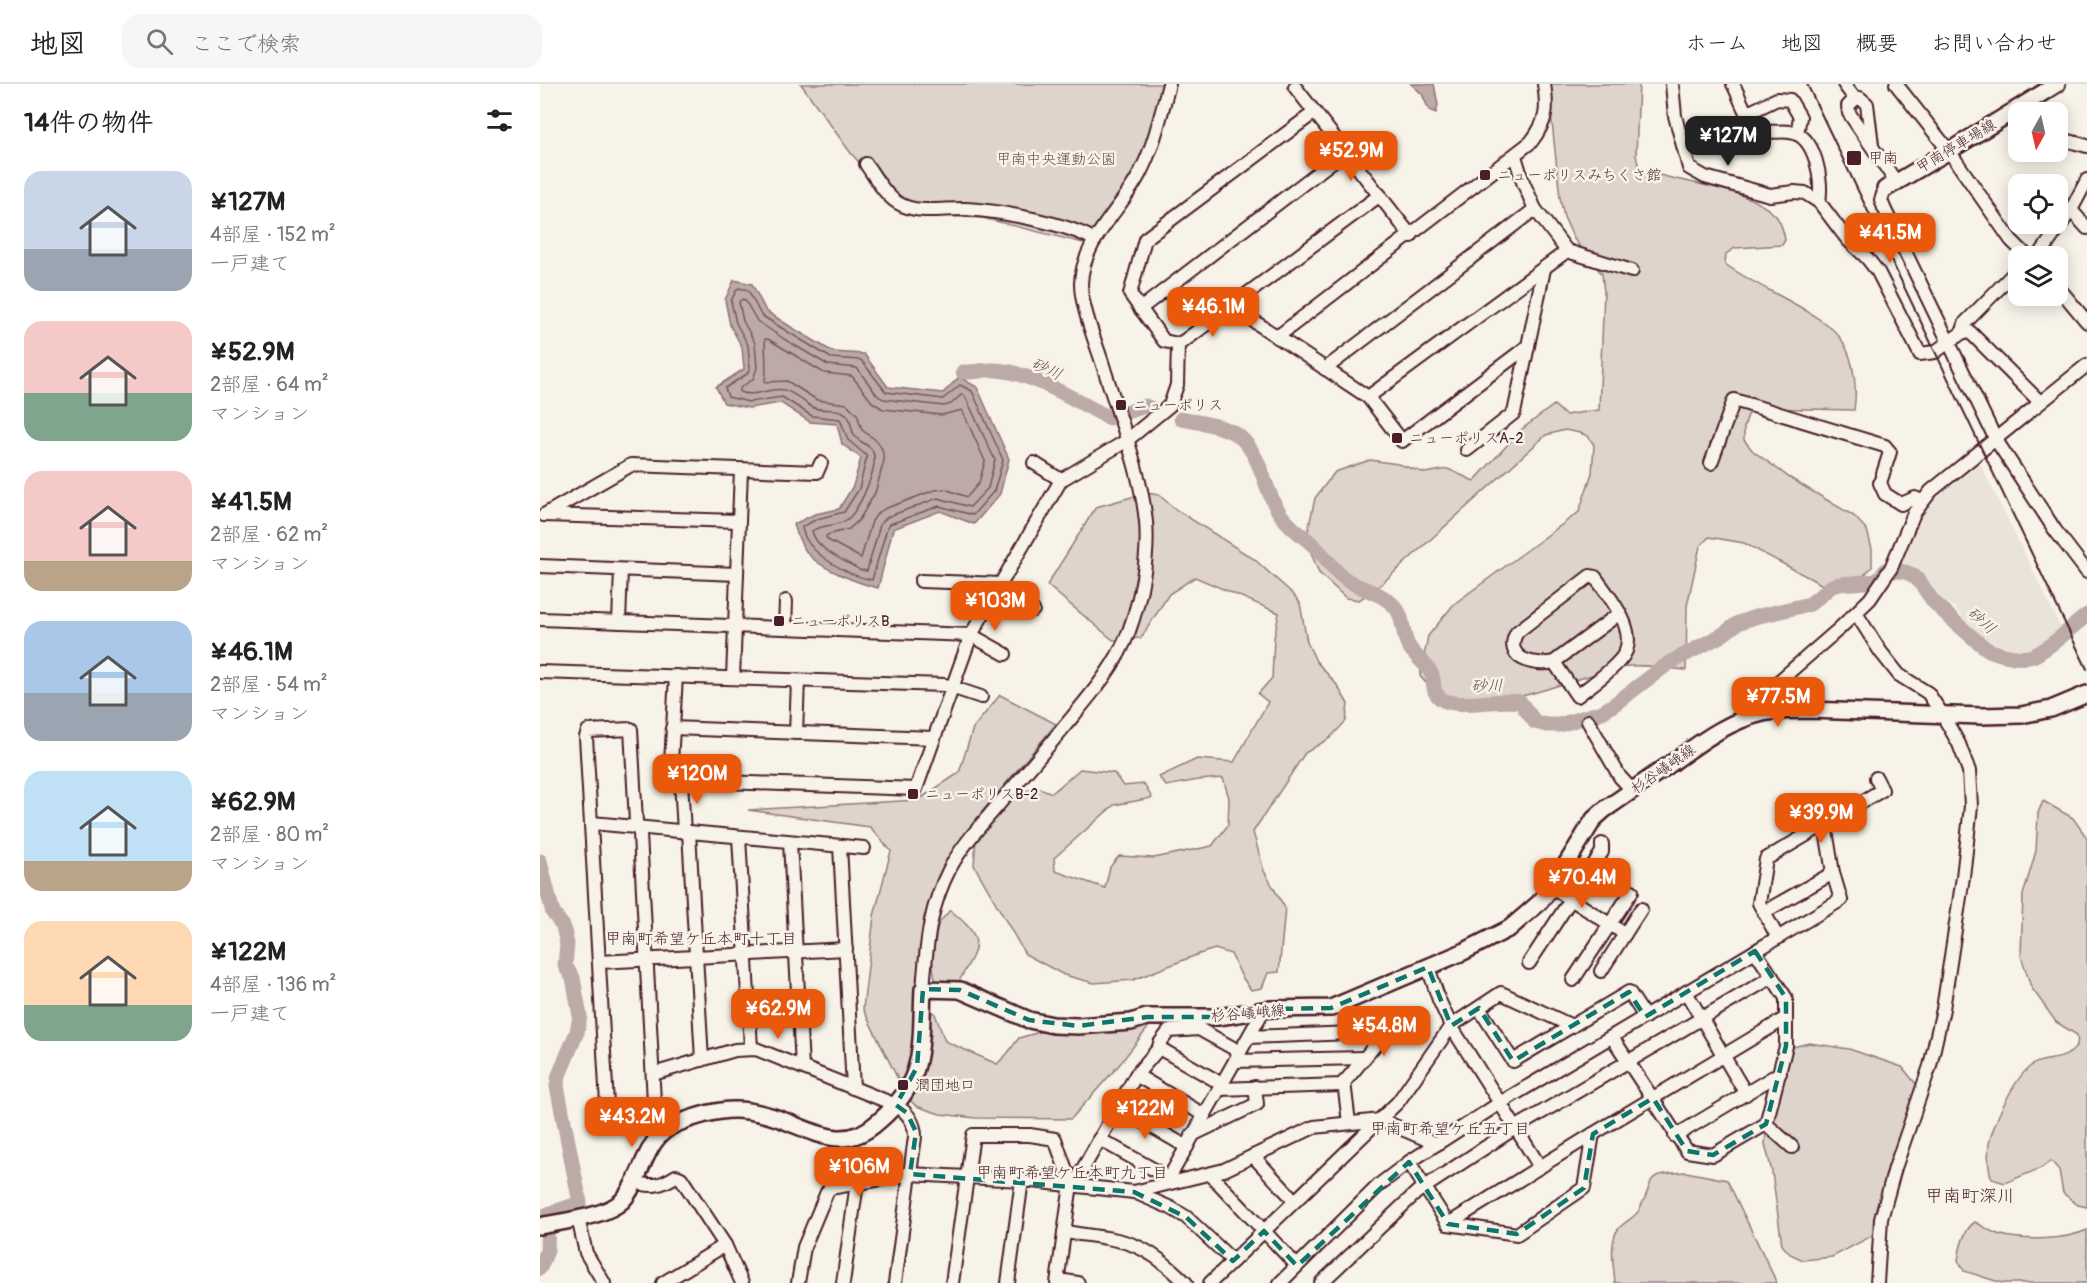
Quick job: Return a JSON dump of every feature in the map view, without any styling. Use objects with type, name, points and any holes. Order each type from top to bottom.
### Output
[{"type":"main road","name":"甲南停車場線","points":[[2031,102],[2057,84]]},
{"type":"main road","name":"甲南停車場線","points":[[1890,185],[2008,117]]},
{"type":"main road","name":"杉谷嶬峨線","points":[[923,989],[960,990],[1029,1020],[1053,1025],[1102,1025],[1131,1022],[1148,1017],[1218,1017],[1271,1008],[1331,1008],[1428,967],[1510,928],[1539,903],[1552,887],[1594,819],[1632,790],[1727,726],[1762,713],[1809,710],[2021,715],[2050,710],[2087,694]]},
{"type":"main road","points":[[544,1225],[578,1218],[622,1201],[658,1127],[734,1109],[753,1110],[837,1138],[858,1136],[896,1105],[913,1080],[922,1031],[923,989]]},
{"type":"street","points":[[923,989],[926,942],[932,913],[950,867],[970,837],[1084,704],[1109,669],[1128,632],[1140,588],[1146,521],[1126,441],[1091,330],[1081,288],[1082,269],[1086,255],[1095,240],[1139,174],[1152,142],[1169,84]]},
{"type":"street","points":[[1277,337],[1531,142],[1545,118],[1547,105],[1544,84]]},
{"type":"street","points":[[1665,84],[1672,100],[1689,168],[1705,177],[1770,195],[1805,193],[1820,202],[1847,239],[1878,272],[1920,354],[1935,352],[1963,332],[1970,332],[2040,402]]},
{"type":"street","points":[[1672,84],[1672,100]]},
{"type":"street","points":[[1733,84],[1758,128],[1766,132],[1797,134],[1811,146],[1822,190],[1820,202]]},
{"type":"street","points":[[1844,84],[1855,99],[1848,106],[1849,113],[1864,124],[1890,185],[1881,200],[1884,208],[1996,440],[2055,530],[2087,572]]},
{"type":"street","points":[[1896,84],[1949,151],[2017,246]]},
{"type":"street","points":[[1296,87],[1411,236]]},
{"type":"street","points":[[1748,113],[1777,99],[1790,99],[1800,117],[1797,134]]},
{"type":"street","points":[[1315,112],[1146,239],[1130,294],[1164,341],[1178,344],[1380,195]]},
{"type":"street","points":[[2068,141],[2087,146]]},
{"type":"street","points":[[1140,309],[1346,152]]},
{"type":"street","points":[[1515,156],[1535,209],[1567,251],[1632,271]]},
{"type":"street","points":[[866,164],[897,202],[917,210],[951,208],[983,210],[1081,231],[1095,240]]},
{"type":"street","points":[[2047,246],[2071,210],[2087,180]]},
{"type":"street","points":[[1325,369],[1535,209]]},
{"type":"street","points":[[2071,210],[2087,228]]},
{"type":"street","points":[[1368,397],[1567,251]]},
{"type":"street","points":[[1467,450],[1514,412],[1544,269]]},
{"type":"street","points":[[1963,332],[1965,323],[2008,279]]},
{"type":"street","points":[[2068,298],[2087,322]]},
{"type":"street","points":[[1232,306],[1368,397],[1402,441],[1528,346]]},
{"type":"street","points":[[676,676],[670,780],[916,789],[971,634],[1060,480],[1126,441],[1170,405],[1178,385],[1178,344]]},
{"type":"street","points":[[1762,713],[1766,696],[1778,682],[1870,599],[1891,568],[1914,513],[1922,501],[1942,481],[2087,366]]},
{"type":"street","points":[[1710,463],[1734,400],[1885,446],[1890,452],[1880,483],[1885,494],[1901,504],[1915,498],[1922,501]]},
{"type":"street","points":[[542,515],[631,465],[818,472],[821,463]]},
{"type":"street","points":[[1035,463],[1060,480]]},
{"type":"street","points":[[733,678],[741,470]]},
{"type":"street","points":[[542,515],[738,521]]},
{"type":"street","points":[[540,566],[737,574]]},
{"type":"street","points":[[619,622],[621,570]]},
{"type":"street","points":[[1554,662],[1577,696],[1621,659],[1626,650],[1627,630],[1620,613],[1595,577],[1590,576],[1517,632],[1513,642],[1518,655],[1528,663],[1537,665],[1554,662],[1620,613]]},
{"type":"street","points":[[921,581],[999,587],[1033,610]]},
{"type":"street","points":[[785,628],[786,601]]},
{"type":"street","points":[[1856,612],[1880,651],[1899,675],[1928,693],[1942,714],[1959,744],[1969,771],[1971,806],[1963,877],[1941,1020],[1930,1066],[1895,1168],[1881,1219],[1877,1283]]},
{"type":"street","points":[[540,619],[971,634],[1005,654]]},
{"type":"street","points":[[540,672],[953,686],[981,697]]},
{"type":"street","points":[[796,733],[798,681]]},
{"type":"street","points":[[1588,721],[1620,777],[1632,790]]},
{"type":"street","points":[[672,728],[934,738]]},
{"type":"street","points":[[631,729],[640,834],[658,1127],[612,1125],[608,1122],[592,824],[586,737],[588,731],[631,729]]},
{"type":"street","points":[[1778,938],[1759,903],[1766,859],[1882,790],[1876,778]]},
{"type":"street","points":[[681,781],[702,1060]]},
{"type":"street","points":[[592,824],[864,848]]},
{"type":"street","points":[[1280,1283],[1380,1184],[1408,1162],[1500,1103],[1841,900],[1833,873],[1825,824]]},
{"type":"street","points":[[739,837],[751,1048]]},
{"type":"street","points":[[790,842],[802,1067]]},
{"type":"street","points":[[1529,963],[1602,852],[1602,844]]},
{"type":"street","points":[[840,846],[854,1088]]},
{"type":"street","points":[[1764,912],[1833,873]]},
{"type":"street","points":[[1552,887],[1625,934]]},
{"type":"street","points":[[1573,980],[1632,891]]},
{"type":"street","points":[[1601,971],[1641,909]]},
{"type":"street","points":[[599,962],[846,949]]},
{"type":"street","points":[[1612,1037],[1687,1151],[1713,1155],[1766,1124],[1786,1046],[1786,998],[1755,951]]},
{"type":"street","points":[[1428,967],[1451,1026],[1539,1167]]},
{"type":"street","points":[[1321,1283],[1417,1192],[1515,1128],[1772,976]]},
{"type":"street","points":[[1479,1008],[1513,1061],[1629,992],[1645,1017]]},
{"type":"street","points":[[1686,992],[1746,1094]]},
{"type":"street","points":[[1210,1283],[1398,1102],[1451,1026],[1501,993],[1572,1026]]},
{"type":"street","points":[[1169,1181],[1189,1141],[1263,1011]]},
{"type":"street","points":[[1448,1224],[1786,1018]]},
{"type":"street","points":[[1071,1184],[1076,1181],[1136,1075],[1160,1048],[1160,1043],[1169,1031],[1199,1029],[1238,1057],[1363,1058]]},
{"type":"street","points":[[1160,1048],[1220,1087],[1342,1085],[1382,1037],[1378,1032],[1249,1037]]},
{"type":"street","points":[[653,1074],[735,1050],[751,1048],[764,1051],[896,1105],[908,1113],[915,1132],[895,1283]]},
{"type":"street","points":[[1676,1136],[1780,1073]]},
{"type":"street","points":[[1136,1075],[1204,1115]]},
{"type":"street","points":[[1344,1082],[1349,1123]]},
{"type":"street","points":[[1189,1141],[1257,1104],[1256,1088]]},
{"type":"street","points":[[1118,1107],[1189,1141]]},
{"type":"street","points":[[1134,1192],[1169,1181],[1224,1170],[1314,1126],[1381,1120],[1437,1143]]},
{"type":"street","points":[[1766,1124],[1791,1147]]},
{"type":"street","points":[[1408,1162],[1448,1224],[1517,1234],[1584,1188],[1593,1134]]},
{"type":"street","points":[[951,1283],[973,1135],[1030,1135],[1055,1139],[1071,1184],[1057,1282],[1078,1283]]},
{"type":"street","points":[[1099,1139],[1169,1181]]},
{"type":"street","points":[[1253,1156],[1295,1201]]},
{"type":"street","points":[[798,1283],[804,1247],[826,1192],[830,1188],[910,1173],[1071,1184],[1134,1192],[1186,1217],[1233,1261]]},
{"type":"street","points":[[1210,1174],[1297,1266]]},
{"type":"street","points":[[633,1181],[654,1186],[662,1185],[676,1176],[681,1178],[725,1245],[742,1283]]},
{"type":"street","points":[[1008,1283],[1022,1180]]},
{"type":"street","points":[[843,1283],[857,1184]]},
{"type":"street","points":[[578,1218],[586,1253],[604,1283]]},
{"type":"street","points":[[1064,1232],[1113,1238],[1137,1245],[1161,1259],[1186,1283]]},
{"type":"street","points":[[663,1283],[725,1245]]},
{"type":"highlighted area","points":[[1755,951],[1786,998],[1786,1046],[1766,1124],[1713,1155],[1687,1151],[1653,1098],[1593,1134],[1584,1188],[1517,1234],[1448,1224],[1409,1162],[1297,1266],[1264,1231],[1233,1261],[1186,1217],[1134,1192],[910,1174],[916,1132],[907,1113],[896,1105],[917,1067],[923,989],[960,990],[1029,1020],[1078,1026],[1147,1017],[1218,1017],[1271,1009],[1331,1008],[1428,967],[1451,1026],[1479,1008],[1513,1061],[1629,992],[1645,1017]]},
{"type":"shaded area","points":[[1977,457],[2061,628],[2032,650],[2018,652],[1980,637],[1954,607],[1937,598],[1921,573],[1897,562],[1918,513],[1934,490]]},
{"type":"green space","name":"甲南中央運動公園","points":[[801,84],[1165,84],[1144,149],[1125,190],[1113,209],[1083,243],[983,218],[924,215],[897,206],[850,152]]},
{"type":"green space","points":[[1548,84],[1639,84],[1636,155],[1639,169],[1747,197],[1777,217],[1785,240],[1782,245],[1735,248],[1726,254],[1725,264],[1820,319],[1832,329],[1845,346],[1852,366],[1855,389],[1854,410],[1757,408],[1748,415],[1744,427],[1744,440],[1753,451],[1790,478],[1854,516],[1867,530],[1872,549],[1872,567],[1849,587],[1830,589],[1744,543],[1709,537],[1700,546],[1687,606],[1686,670],[1629,666],[1516,697],[1488,702],[1462,701],[1439,693],[1420,676],[1428,636],[1454,604],[1579,512],[1592,473],[1594,445],[1588,436],[1565,430],[1546,435],[1376,589],[1359,600],[1346,598],[1319,573],[1306,540],[1315,498],[1335,472],[1370,460],[1398,464],[1425,473],[1448,469],[1474,481],[1522,429],[1554,405],[1565,415],[1599,410],[1604,292],[1602,274],[1574,239],[1564,217]]},
{"type":"green space","points":[[1146,493],[1159,495],[1175,509],[1254,559],[1293,594],[1300,603],[1307,642],[1316,661],[1337,685],[1348,704],[1346,721],[1330,738],[1305,753],[1253,832],[1264,871],[1285,908],[1279,972],[1268,973],[1262,988],[1251,990],[1231,954],[1215,949],[1133,980],[1094,983],[1064,975],[1025,954],[974,865],[976,838],[970,828],[941,874],[924,917],[919,1002],[935,1014],[945,1041],[997,1064],[1019,1038],[1050,1029],[1154,1020],[1119,1065],[1071,1119],[976,1118],[940,1114],[916,1106],[907,1097],[863,1009],[874,916],[891,851],[870,827],[748,810],[918,800],[959,773],[973,728],[1000,695],[1056,724],[981,813],[991,821],[1015,795],[1037,787],[1052,793],[1080,769],[1114,773],[1123,786],[1144,784],[1152,798],[1114,805],[1054,858],[1055,871],[1105,888],[1110,867],[1119,856],[1154,858],[1212,846],[1228,825],[1229,798],[1223,778],[1166,786],[1159,777],[1197,759],[1234,762],[1268,702],[1258,694],[1272,678],[1274,638],[1279,613],[1195,577],[1169,594],[1141,638],[1113,640],[1047,585],[1096,507]]},
{"type":"green space","points":[[2043,801],[2073,818],[2087,838],[2087,1207],[2078,1205],[2063,1193],[2059,1170],[2051,1161],[2041,1168],[2005,1183],[1992,1179],[1988,1162],[1990,1138],[2008,1096],[2020,1078],[2026,1070],[2040,1061],[2060,1058],[2068,1054],[2075,1048],[2078,1041],[2077,1035],[2056,1022],[2031,987],[2021,956],[2023,895],[2036,851],[2038,813]]},
{"type":"green space","points":[[950,910],[970,929],[976,944],[971,960],[958,983],[942,985],[935,980],[932,959],[938,924]]},
{"type":"green space","points":[[1809,1043],[1849,1049],[1902,1067],[1917,1085],[1919,1106],[1880,1226],[1870,1237],[1832,1257],[1803,1260],[1790,1254],[1782,1245],[1772,1172],[1765,1144],[1770,1085],[1775,1065],[1785,1049]]},
{"type":"green space","points":[[1686,1172],[1727,1180],[1777,1283],[1615,1283],[1613,1247],[1619,1228],[1637,1213],[1652,1179],[1662,1174]]},
{"type":"green space","points":[[1975,1222],[1998,1234],[2021,1238],[2057,1238],[2087,1230],[2087,1283],[2002,1283],[1964,1271],[1958,1260],[1960,1250],[1965,1234]]},
{"type":"water","points":[[1411,84],[1434,84],[1438,105],[1436,113],[1429,110],[1422,94]]},
{"type":"water","points":[[734,280],[752,284],[766,311],[833,352],[864,354],[888,387],[943,393],[959,377],[977,387],[1009,459],[1000,494],[974,524],[940,511],[893,529],[878,588],[834,572],[818,563],[805,551],[794,524],[815,514],[839,509],[853,486],[861,458],[842,444],[837,424],[810,422],[781,403],[749,408],[724,403],[716,387],[744,369],[742,347],[730,325],[725,300]]},
{"type":"waterway","name":"砂川","points":[[963,372],[996,370],[1024,376],[1110,418]]},
{"type":"waterway","name":"砂川","points":[[1131,411],[1145,406],[1152,409]]},
{"type":"waterway","name":"砂川","points":[[1181,419],[1221,427],[1241,438],[1256,458],[1274,504],[1289,524],[1313,545],[1344,578],[1383,597],[1398,611],[1408,645],[1429,669],[1435,692],[1440,698],[1456,703],[1520,702],[1535,722],[1547,725],[1559,725],[1602,712],[1669,663],[1722,635],[1738,623],[1810,604],[1832,586],[1877,581],[1886,570]]},
{"type":"waterway","name":"砂川","points":[[1896,571],[1914,577],[1933,601],[1985,647],[2006,655],[2018,657],[2035,655],[2087,615]]},
{"type":"waterway","points":[[540,861],[553,913],[563,926],[567,944],[565,966],[573,978],[580,1016],[577,1032],[559,1075],[557,1086],[580,1203],[548,1214],[547,1251],[540,1268]]},
{"type":"railway","points":[[1807,84],[2087,669]]},
{"type":"place","name":"甲南","points":[[1854,158]]},
{"type":"place","name":"ニューポリスみちくさ館","points":[[1485,175]]},
{"type":"place","name":"ニューポリス","points":[[1121,405]]},
{"type":"place","name":"ニューポリスA-2","points":[[1397,438]]},
{"type":"place","name":"ニューポリスB","points":[[779,621]]},
{"type":"place","name":"ニューポリスB-2","points":[[913,794]]},
{"type":"place","name":"潤団地口","points":[[903,1085]]},
{"type":"district","name":"甲南町希望ケ丘本町十丁目","points":[[701,938]]},
{"type":"district","name":"甲南町希望ケ丘五丁目","points":[[1450,1128]]},
{"type":"district","name":"甲南町希望ケ丘本町九丁目","points":[[1072,1172]]},
{"type":"district","name":"甲南町深川","points":[[1970,1196]]}]
